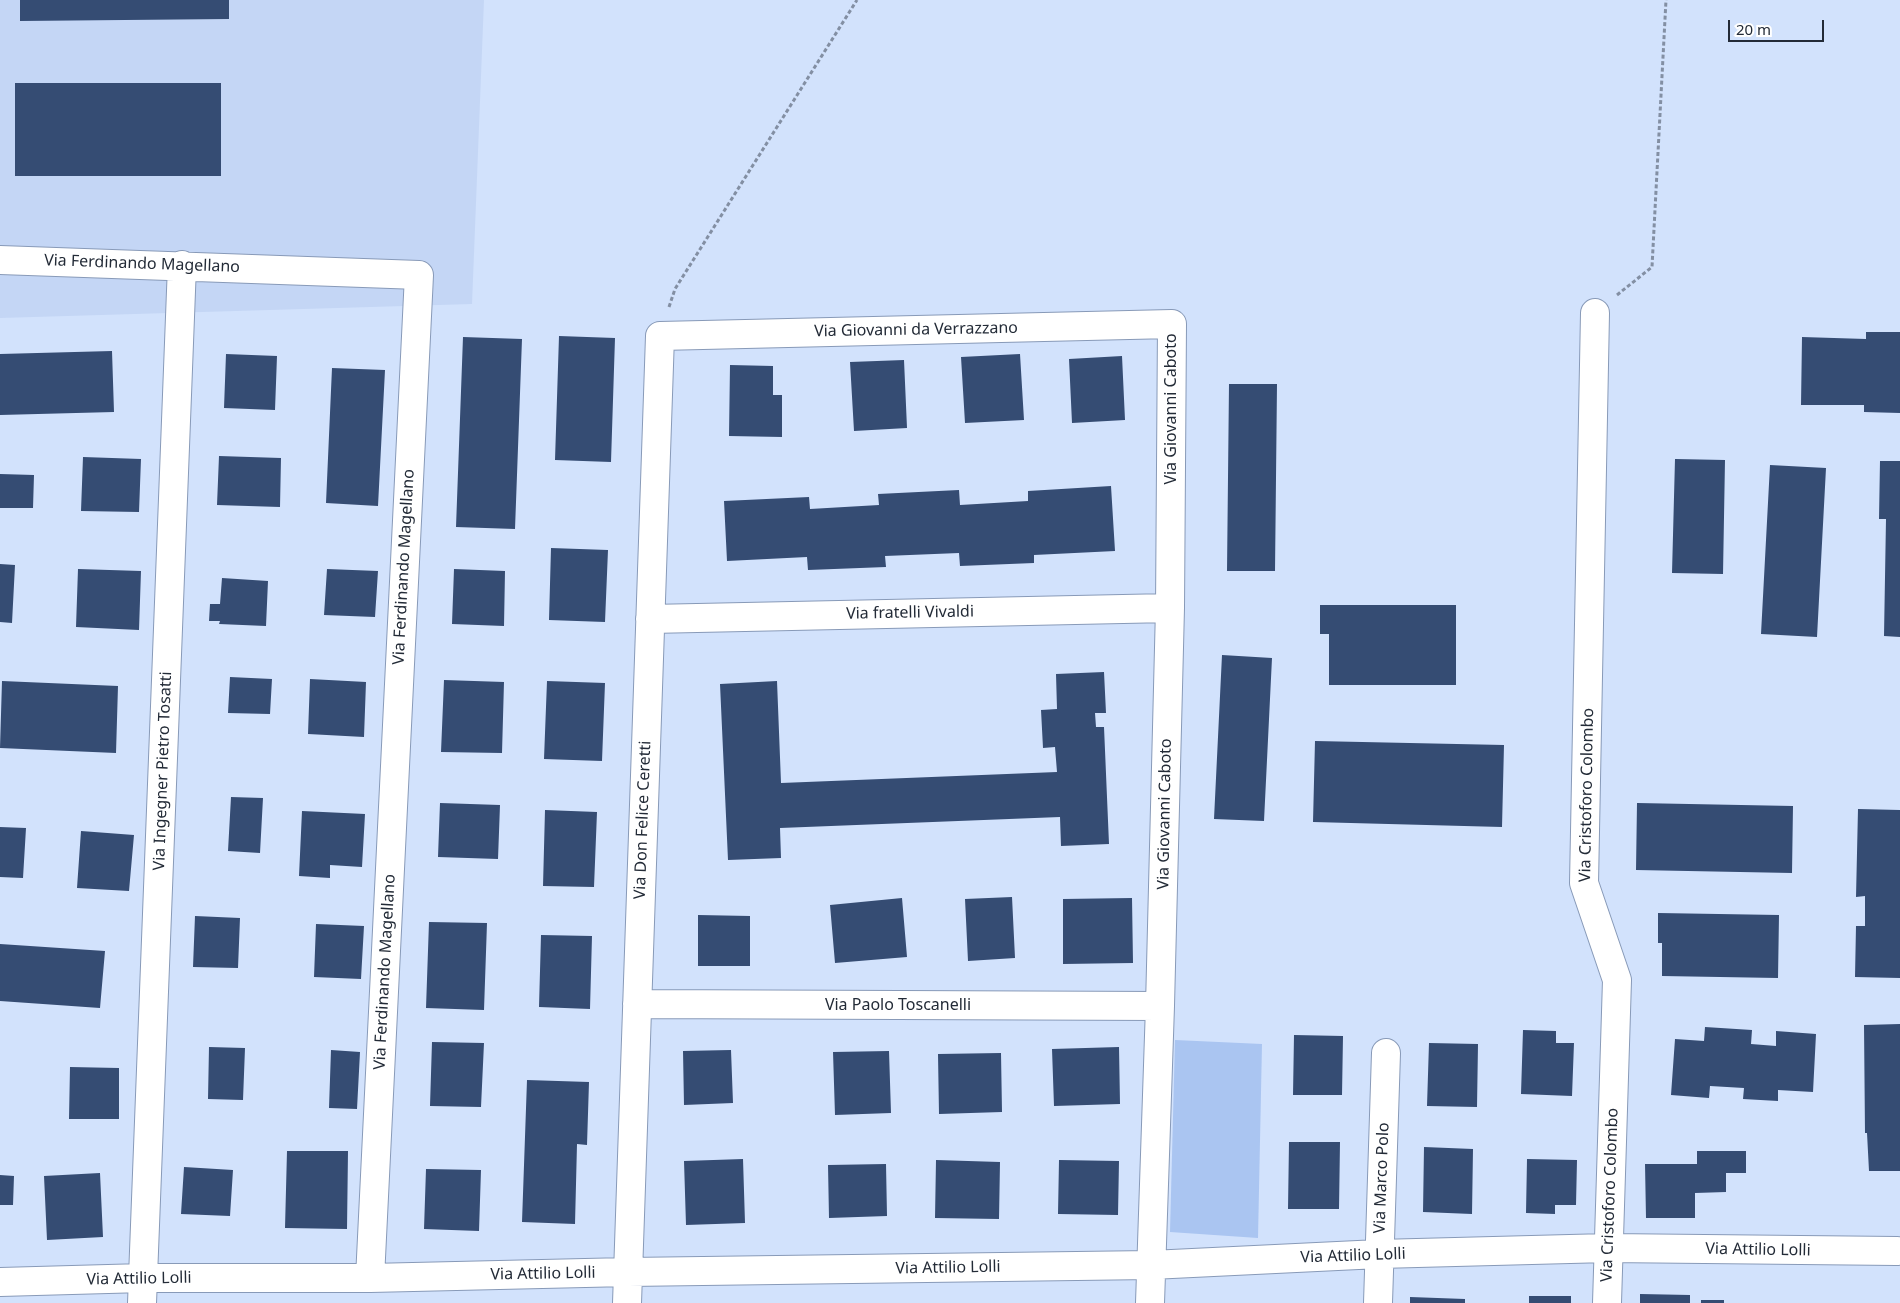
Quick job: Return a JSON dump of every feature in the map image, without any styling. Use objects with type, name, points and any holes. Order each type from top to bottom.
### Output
[{"type":"street","name":"Via Ferdinando Magellano","points":[[0,260],[182,265],[419,275],[370,1278]]},
{"type":"street","name":"Via Ingegner Pietro Tosatti","points":[[143,1290],[182,265]]},
{"type":"street","name":"Via Cristoforo Colombo","points":[[1595,313],[1584,883],[1617,980],[1607,1303]]},
{"type":"street","name":"Via Giovanni da Verrazzano","points":[[660,336],[1172,324]]},
{"type":"street","name":"Via Giovanni Caboto","points":[[1150,1303],[1170,608],[1172,324]]},
{"type":"street","name":"Via Don Felice Ceretti","points":[[627,1303],[660,336]]},
{"type":"street","name":"Via fratelli Vivaldi","points":[[650,619],[1170,608]]},
{"type":"street","name":"Via Paolo Toscanelli","points":[[637,1004],[1160,1006]]},
{"type":"street","name":"Via Marco Polo","points":[[1378,1303],[1386,1053]]},
{"type":"street","name":"Via Attilio Lolli","points":[[0,1282],[143,1290],[370,1278],[628,1272],[1151,1265],[1380,1254],[1608,1248],[1897,1251]]},
{"type":"path","points":[[660,336],[675,289],[857,0]]},
{"type":"path","points":[[1595,313],[1652,267],[1666,0]]},
{"type":"shaded area","points":[[0,0],[484,0],[472,304],[0,318]]},
{"type":"shaded area","points":[[1175,1040],[1262,1044],[1258,1238],[1170,1232]]},
{"type":"building","points":[[20,0],[229,0],[229,19],[20,21]]},
{"type":"building","points":[[15,83],[221,83],[221,176],[15,176]]},
{"type":"building","points":[[1866,332],[1900,332],[1900,413],[1864,412],[1864,405],[1801,405],[1802,337],[1866,339]]},
{"type":"building","points":[[559,336],[615,338],[611,462],[555,460]]},
{"type":"building","points":[[463,337],[522,339],[515,529],[456,527]]},
{"type":"building","points":[[112,351],[114,412],[0,415],[0,354]]},
{"type":"building","points":[[226,354],[277,356],[275,410],[224,408]]},
{"type":"building","points":[[1020,354],[1024,420],[965,423],[961,357]]},
{"type":"building","points":[[1122,356],[1125,420],[1072,423],[1069,359]]},
{"type":"building","points":[[904,360],[907,428],[854,431],[850,362]]},
{"type":"building","points":[[730,365],[773,366],[773,395],[782,395],[782,437],[729,436]]},
{"type":"building","points":[[332,368],[385,370],[378,506],[326,503]]},
{"type":"building","points":[[1229,384],[1277,384],[1275,571],[1227,571]]},
{"type":"building","points":[[219,456],[281,458],[280,507],[217,505]]},
{"type":"building","points":[[83,457],[141,459],[139,512],[81,511]]},
{"type":"building","points":[[1675,459],[1725,460],[1723,574],[1672,573]]},
{"type":"building","points":[[1880,461],[1900,461],[1900,637],[1884,636],[1886,519],[1879,519]]},
{"type":"building","points":[[1770,465],[1826,468],[1817,637],[1761,634]]},
{"type":"building","points":[[0,474],[34,475],[33,508],[0,508]]},
{"type":"building","points":[[1111,486],[1115,551],[1034,555],[1034,563],[960,566],[959,553],[885,556],[886,567],[808,570],[807,557],[727,561],[724,501],[809,497],[810,509],[879,505],[878,494],[959,490],[960,505],[1028,501],[1028,491]]},
{"type":"building","points":[[551,548],[608,550],[605,622],[549,620]]},
{"type":"building","points":[[0,564],[15,565],[12,623],[0,622]]},
{"type":"building","points":[[78,569],[141,571],[139,630],[76,627]]},
{"type":"building","points":[[327,569],[378,571],[375,617],[324,615]]},
{"type":"building","points":[[454,569],[505,571],[504,626],[452,624]]},
{"type":"building","points":[[222,578],[268,581],[266,626],[219,624],[220,621],[209,621],[210,604],[220,604]]},
{"type":"building","points":[[1320,605],[1456,605],[1456,685],[1329,685],[1329,634],[1320,634]]},
{"type":"building","points":[[1222,655],[1272,658],[1264,821],[1214,819]]},
{"type":"building","points":[[1104,672],[1106,713],[1095,713],[1096,727],[1104,727],[1109,844],[1061,846],[1060,817],[780,828],[781,858],[728,860],[720,684],[777,681],[781,783],[1057,772],[1055,747],[1043,748],[1041,710],[1057,709],[1056,674]]},
{"type":"building","points":[[230,677],[272,679],[270,714],[228,713]]},
{"type":"building","points":[[310,679],[366,682],[364,737],[308,734]]},
{"type":"building","points":[[444,680],[504,682],[502,753],[441,752]]},
{"type":"building","points":[[2,681],[118,686],[116,753],[0,748]]},
{"type":"building","points":[[547,681],[605,683],[602,761],[544,759]]},
{"type":"building","points":[[1315,741],[1504,745],[1502,827],[1313,822]]},
{"type":"building","points":[[231,797],[263,798],[260,853],[228,851]]},
{"type":"building","points":[[440,803],[500,805],[498,859],[438,857]]},
{"type":"building","points":[[1637,803],[1793,806],[1792,873],[1636,870]]},
{"type":"building","points":[[1858,809],[1900,810],[1900,978],[1855,977],[1856,926],[1865,926],[1865,896],[1856,897]]},
{"type":"building","points":[[545,810],[597,812],[594,887],[543,886]]},
{"type":"building","points":[[302,811],[365,814],[362,867],[330,865],[330,878],[299,876]]},
{"type":"building","points":[[0,827],[26,828],[23,878],[0,877]]},
{"type":"building","points":[[81,831],[134,835],[129,891],[77,888]]},
{"type":"building","points":[[1012,897],[1015,958],[968,961],[965,899]]},
{"type":"building","points":[[902,898],[907,957],[835,963],[830,905]]},
{"type":"building","points":[[1132,898],[1133,963],[1063,964],[1063,899]]},
{"type":"building","points":[[1658,913],[1779,915],[1778,978],[1662,976],[1662,943],[1658,943]]},
{"type":"building","points":[[698,915],[750,916],[750,966],[698,966]]},
{"type":"building","points":[[195,916],[240,918],[238,968],[193,967]]},
{"type":"building","points":[[429,922],[487,923],[484,1010],[426,1008]]},
{"type":"building","points":[[316,924],[364,926],[361,979],[314,977]]},
{"type":"building","points":[[541,935],[592,936],[590,1009],[539,1007]]},
{"type":"building","points":[[0,944],[105,951],[100,1008],[0,1001]]},
{"type":"building","points":[[1900,1024],[1900,1171],[1869,1171],[1867,1133],[1865,1133],[1864,1025]]},
{"type":"building","points":[[1705,1027],[1752,1030],[1751,1044],[1776,1046],[1776,1031],[1816,1034],[1813,1092],[1778,1090],[1778,1101],[1743,1099],[1744,1088],[1710,1086],[1709,1098],[1671,1095],[1675,1039],[1704,1041]]},
{"type":"building","points":[[1523,1030],[1556,1031],[1556,1043],[1574,1043],[1572,1096],[1521,1094]]},
{"type":"building","points":[[1294,1035],[1343,1036],[1342,1095],[1293,1095]]},
{"type":"building","points":[[432,1042],[484,1043],[481,1107],[430,1106]]},
{"type":"building","points":[[1429,1043],[1478,1044],[1477,1107],[1427,1106]]},
{"type":"building","points":[[209,1047],[245,1048],[243,1100],[208,1099]]},
{"type":"building","points":[[1119,1047],[1120,1104],[1054,1106],[1052,1049]]},
{"type":"building","points":[[331,1050],[360,1052],[357,1109],[329,1108]]},
{"type":"building","points":[[731,1050],[733,1103],[684,1105],[683,1051]]},
{"type":"building","points":[[889,1051],[891,1113],[835,1115],[833,1052]]},
{"type":"building","points":[[1001,1053],[1002,1112],[939,1114],[938,1054]]},
{"type":"building","points":[[70,1067],[119,1068],[119,1119],[69,1119]]},
{"type":"building","points":[[527,1080],[589,1082],[587,1145],[577,1144],[575,1224],[522,1222]]},
{"type":"building","points":[[1289,1142],[1340,1142],[1339,1209],[1288,1209]]},
{"type":"building","points":[[1424,1147],[1473,1149],[1472,1214],[1423,1212]]},
{"type":"building","points":[[287,1151],[348,1151],[347,1229],[285,1228]]},
{"type":"building","points":[[1697,1151],[1746,1151],[1746,1173],[1726,1173],[1726,1192],[1695,1193],[1695,1218],[1646,1218],[1645,1164],[1697,1164]]},
{"type":"building","points":[[743,1159],[745,1223],[686,1225],[684,1161]]},
{"type":"building","points":[[1527,1159],[1577,1160],[1576,1205],[1555,1205],[1555,1214],[1526,1213]]},
{"type":"building","points":[[936,1160],[1000,1162],[999,1219],[935,1218]]},
{"type":"building","points":[[1059,1160],[1119,1161],[1118,1215],[1058,1214]]},
{"type":"building","points":[[886,1164],[887,1216],[829,1218],[828,1165]]},
{"type":"building","points":[[184,1167],[233,1170],[230,1216],[181,1214]]},
{"type":"building","points":[[426,1169],[481,1170],[479,1231],[424,1229]]},
{"type":"building","points":[[100,1173],[103,1237],[47,1240],[44,1176]]},
{"type":"building","points":[[0,1175],[14,1176],[13,1205],[0,1205]]},
{"type":"building","points":[[1640,1294],[1690,1295],[1690,1303],[1640,1303]]},
{"type":"building","points":[[1529,1296],[1571,1296],[1571,1303],[1529,1303]]},
{"type":"building","points":[[1410,1297],[1465,1299],[1465,1303],[1410,1303]]},
{"type":"building","points":[[1701,1300],[1724,1300],[1724,1303],[1701,1303]]}]
